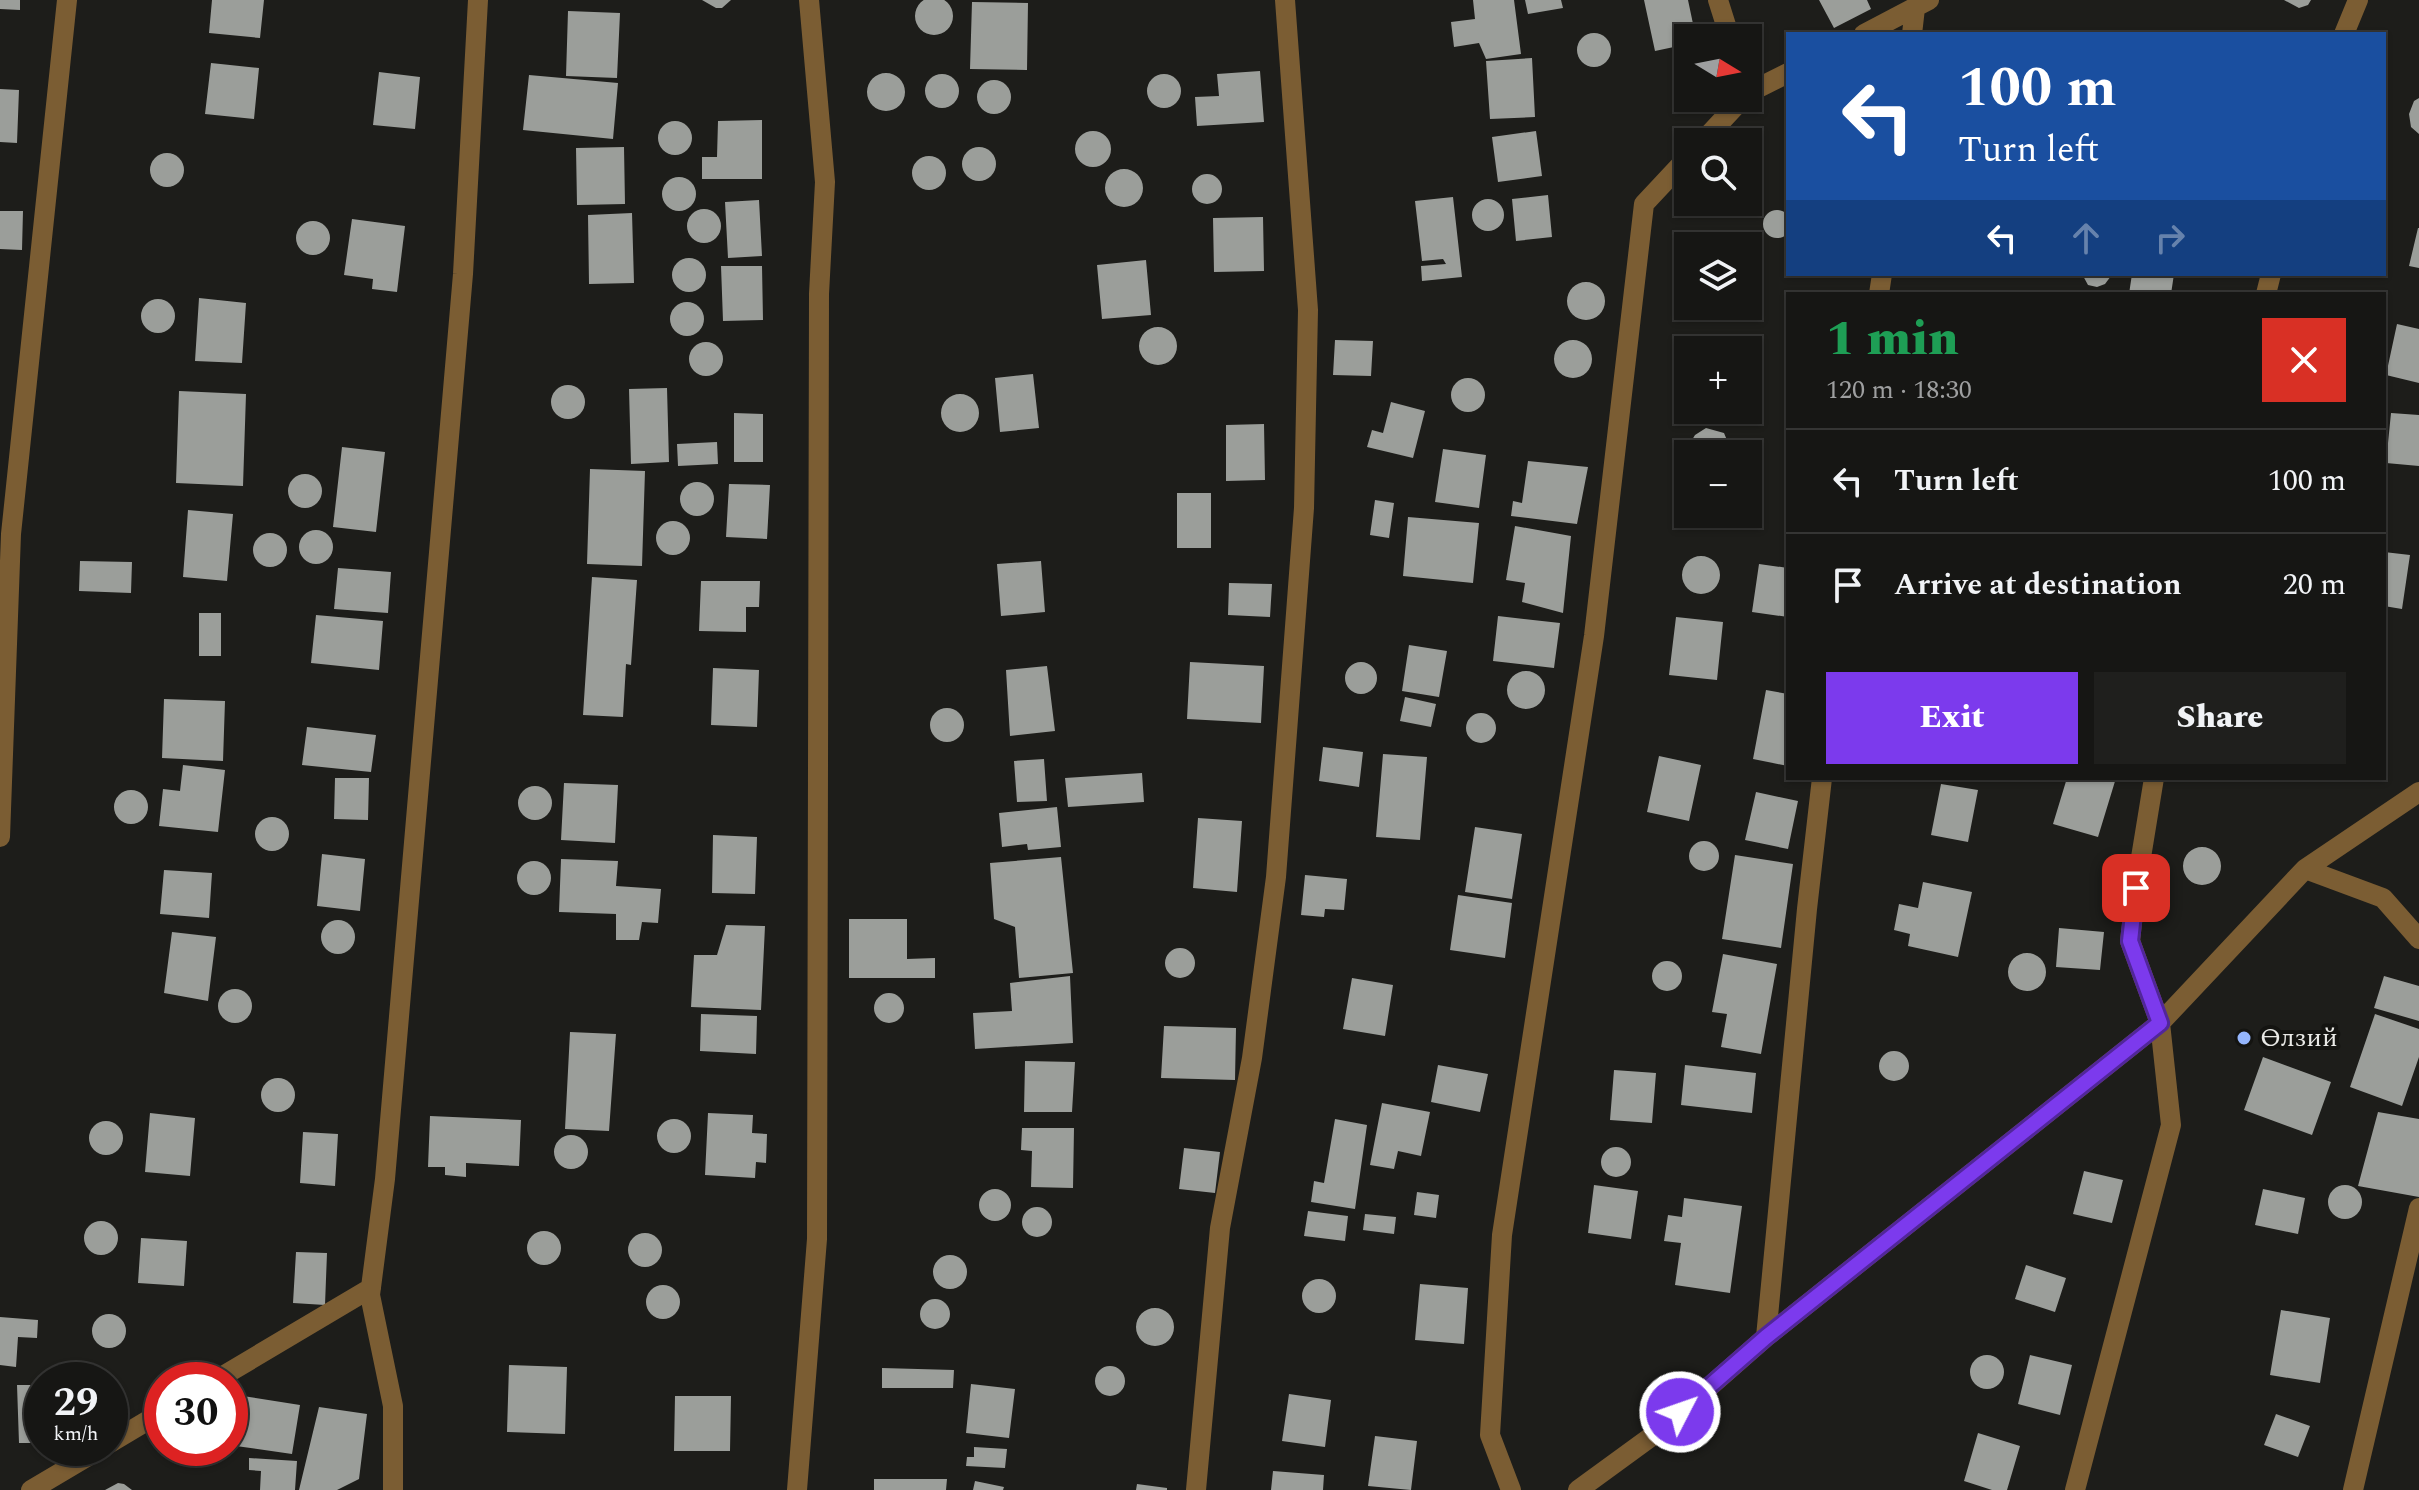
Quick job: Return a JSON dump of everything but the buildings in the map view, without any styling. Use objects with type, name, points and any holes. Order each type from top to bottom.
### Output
[{"type":"street","points":[[0,837],[11,534],[67,0]]},
{"type":"street","points":[[393,1490],[393,1406],[370,1295],[385,1179],[463,274],[478,0]]},
{"type":"street","points":[[797,1490],[817,1239],[819,294],[825,182],[809,0]]},
{"type":"street","points":[[1196,1490],[1220,1228],[1252,1058],[1276,877],[1304,508],[1308,310],[1285,0]]},
{"type":"street","points":[[1718,0],[1726,24]]},
{"type":"street","points":[[2345,32],[2358,0]]},
{"type":"street","points":[[1868,32],[1922,4]]},
{"type":"street","points":[[1913,32],[1922,4]]},
{"type":"street","points":[[1762,86],[1786,74]]},
{"type":"street","points":[[1715,128],[1730,112]]},
{"type":"street","points":[[1511,1490],[1490,1435],[1502,1235],[1594,636],[1644,204],[1674,172]]},
{"type":"street","points":[[1766,1337],[1822,780]]},
{"type":"street","points":[[2075,1490],[2171,1125],[2160,1023],[2130,941],[2154,780]]},
{"type":"street","points":[[1578,1490],[1659,1431],[1766,1337],[2160,1023],[2305,869],[2419,792],[2419,785]]},
{"type":"street","points":[[2305,869],[2383,898],[2419,939]]},
{"type":"street","points":[[2353,1490],[2419,1208]]},
{"type":"street","points":[[246,1362],[371,1288]]},
{"type":"street","points":[[31,1490],[72,1466]]},
{"type":"place","name":"Өлзий","points":[[2244,1038]]},
{"type":"route","points":[[1680,1412],[1766,1337],[2160,1023],[2130,941],[2136,888]]}]
